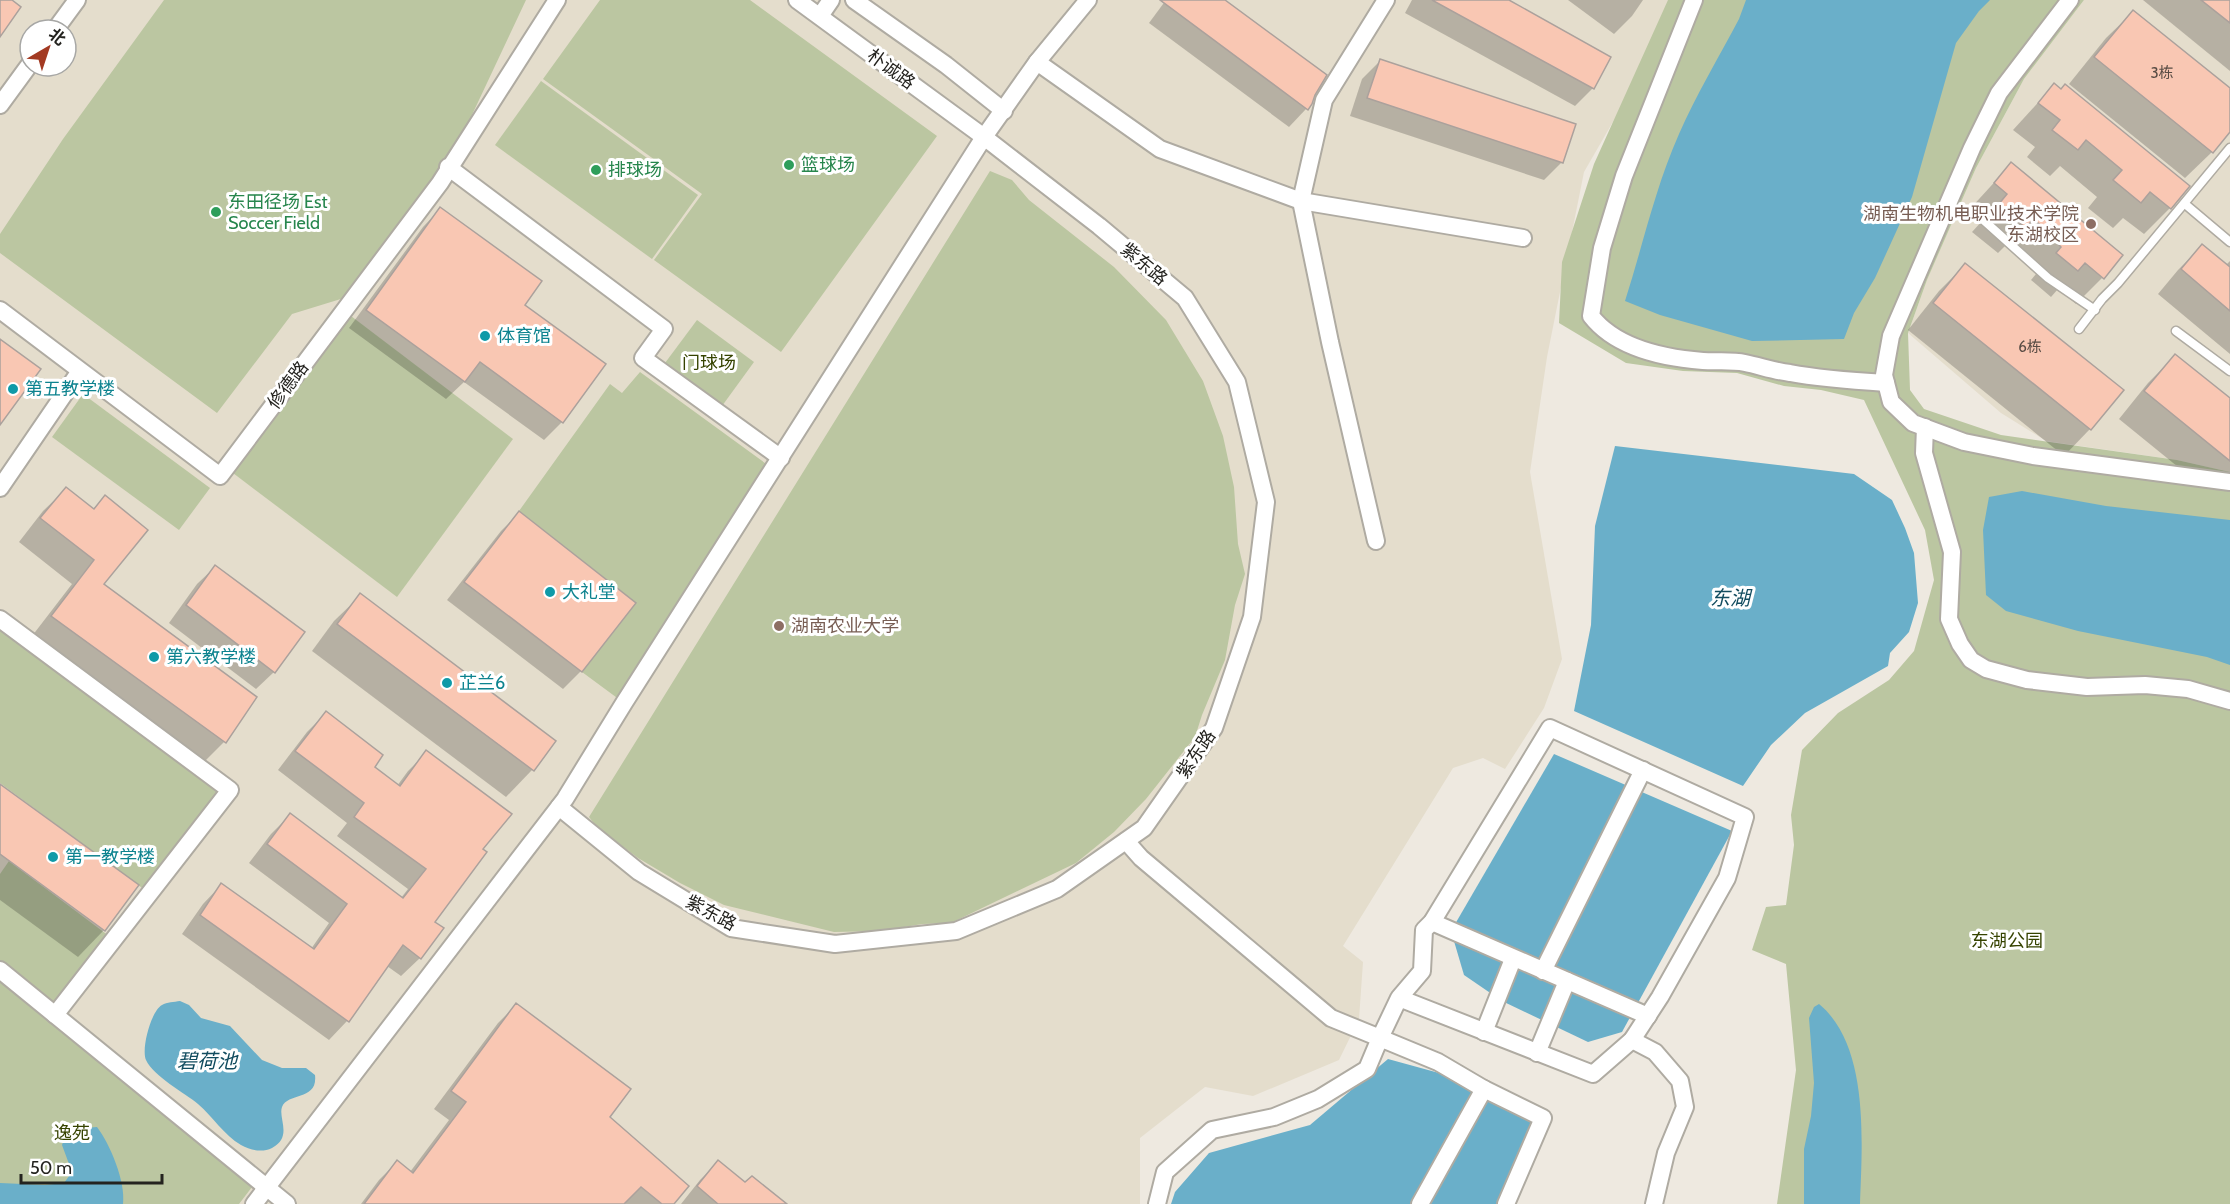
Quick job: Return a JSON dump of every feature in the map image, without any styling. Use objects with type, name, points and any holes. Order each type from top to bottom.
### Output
[{"type":"street","points":[[557,0],[448,167],[664,329],[643,358],[781,458]]},
{"type":"street","name":"朴诚路","points":[[797,0],[984,137]]},
{"type":"street","points":[[820,16],[831,0]]},
{"type":"street","points":[[854,0],[946,65],[1004,111]]},
{"type":"street","points":[[254,1204],[559,807],[984,137],[1037,62],[1088,0]]},
{"type":"street","points":[[1376,541],[1332,354],[1301,201],[1324,100],[1386,0]]},
{"type":"street","points":[[1694,0],[1624,176],[1602,248],[1591,316],[1602,329],[1630,344],[1663,357],[1742,362],[1788,373],[1835,380],[1886,383]]},
{"type":"street","points":[[2070,0],[1999,93],[1972,148],[1891,336],[1884,375],[1891,402],[1912,423],[1964,442],[2033,456],[2230,482]]},
{"type":"street","points":[[61,18],[69,2]]},
{"type":"street","points":[[1037,62],[1160,149],[1301,201],[1523,238]]},
{"type":"street","points":[[0,105],[20,78]]},
{"type":"street","name":"紫东路","points":[[559,807],[639,872],[732,928],[836,944],[956,931],[1057,889],[1144,828],[1214,728],[1252,617],[1266,502],[1237,382],[1185,298],[1099,226],[984,137]]},
{"type":"street","name":"修德路","points":[[80,371],[220,476],[440,183],[448,167]]},
{"type":"street","points":[[0,310],[80,371],[0,488]]},
{"type":"street","points":[[1925,428],[1924,453],[1952,552],[1949,619],[1960,644],[1971,660],[1986,669],[2027,680],[2087,687],[2145,685],[2188,689],[2230,701]]},
{"type":"street","points":[[0,619],[230,790],[55,1015]]},
{"type":"street","points":[[1157,1204],[1165,1172],[1212,1130],[1274,1117],[1318,1099],[1367,1069],[1399,998],[1422,971],[1424,930],[1437,925],[1550,728],[1640,776],[1746,817],[1727,878],[1644,1014],[1632,1040],[1593,1074],[1399,998]]},
{"type":"street","points":[[1543,971],[1640,776]]},
{"type":"street","points":[[1126,841],[1141,858],[1331,1018],[1438,1062],[1484,1090],[1543,1118],[1506,1204]]},
{"type":"street","points":[[1437,925],[1644,1014]]},
{"type":"street","points":[[1484,1032],[1513,959]]},
{"type":"street","points":[[0,970],[286,1204]]},
{"type":"street","points":[[1537,1053],[1567,981]]},
{"type":"street","points":[[1632,1040],[1655,1053],[1680,1081],[1685,1107],[1666,1153],[1654,1204]]},
{"type":"street","points":[[1425,1202],[1484,1090]]},
{"type":"lane","points":[[2079,329],[2230,148]]},
{"type":"lane","points":[[2185,204],[2230,242]]},
{"type":"lane","points":[[1980,217],[2048,278],[2095,310]]},
{"type":"lane","points":[[2176,331],[2230,371]]},
{"type":"shaded area","name":"湖南农业大学","points":[[0,0],[1679,0],[1663,35],[1584,172],[1547,357],[1530,472],[1562,659],[1544,708],[1505,769],[1483,758],[1453,768],[1343,946],[1363,962],[1359,1019],[1339,1060],[1253,1096],[1205,1087],[1140,1138],[1140,1204],[0,1204]]},
{"type":"shaded area","name":"湖南生物机电职业技术学院 东湖校区","points":[[2084,0],[2230,0],[2230,472],[2177,460],[2046,441],[2001,413],[1908,333],[1927,280],[1976,168],[2024,79]]},
{"type":"green space","name":"东田径场 Est Soccer Field","points":[[164,0],[526,0],[440,183],[357,294],[292,314],[217,413],[0,253],[0,234],[63,139]]},
{"type":"green space","name":"篮球场","points":[[600,0],[750,0],[937,136],[781,352],[654,260],[702,194],[543,79]]},
{"type":"green space","name":"东湖公园","points":[[1668,0],[2084,0],[2024,79],[1976,168],[1927,280],[1908,333],[1910,390],[1924,409],[2001,435],[2177,460],[2230,472],[2230,1204],[1777,1204],[1796,1070],[1786,964],[1752,950],[1766,907],[1786,905],[1794,845],[1791,815],[1802,750],[1838,713],[1889,680],[1914,651],[1934,580],[1925,530],[1864,400],[1821,390],[1784,386],[1737,373],[1683,371],[1626,363],[1559,323],[1562,262],[1594,164]]},
{"type":"green space","name":"排球场","points":[[541,81],[698,195],[652,259],[495,145]]},
{"type":"green space","points":[[990,171],[1012,180],[1029,200],[1114,267],[1166,320],[1203,381],[1223,436],[1234,487],[1238,544],[1245,574],[1235,605],[1225,660],[1195,737],[1146,799],[1114,832],[1076,863],[951,923],[922,924],[881,931],[834,932],[724,905],[638,858],[597,827],[589,817]]},
{"type":"green space","points":[[351,316],[513,439],[397,597],[233,473]]},
{"type":"green space","name":"门球场","points":[[697,320],[754,362],[722,406],[665,363]]},
{"type":"green space","points":[[640,372],[769,466],[624,703],[582,672],[636,603],[519,511],[610,384],[622,393]]},
{"type":"green space","points":[[83,394],[210,488],[179,530],[52,437]]},
{"type":"green space","points":[[0,619],[230,790],[149,893],[0,783]]},
{"type":"green space","points":[[9,861],[113,939],[55,1015],[0,970],[0,874]]},
{"type":"green space","name":"逸苑","points":[[0,982],[252,1187],[239,1204],[0,1204]]},
{"type":"water","points":[[1746,0],[1990,0],[1979,11],[1956,43],[1912,197],[1875,278],[1854,313],[1844,339],[1752,341],[1660,315],[1625,301],[1656,196],[1679,134],[1739,19]]},
{"type":"water","name":"东湖","points":[[1615,446],[1854,474],[1892,500],[1905,528],[1914,553],[1918,603],[1909,632],[1890,653],[1888,666],[1805,713],[1771,745],[1743,786],[1574,711],[1591,625],[1595,526]]},
{"type":"water","points":[[2022,491],[2106,506],[2230,520],[2230,665],[2207,657],[2078,631],[2006,611],[1986,595],[1983,530],[1989,497]]},
{"type":"water","points":[[1554,754],[1732,831],[1622,1032],[1588,1042],[1502,1001],[1464,975],[1451,931]]},
{"type":"water","name":"碧荷池","points":[[180,1001],[189,1005],[201,1018],[230,1026],[262,1060],[282,1068],[306,1068],[315,1075],[312,1089],[285,1102],[282,1107],[282,1138],[272,1148],[256,1150],[241,1145],[198,1104],[155,1072],[146,1060],[145,1048],[148,1031],[154,1015],[162,1005]]},
{"type":"water","points":[[1819,1004],[1835,1022],[1847,1045],[1855,1070],[1861,1125],[1860,1204],[1804,1204],[1804,1149],[1811,1116],[1814,1083],[1809,1018],[1814,1007]]},
{"type":"water","points":[[1388,1059],[1439,1073],[1538,1120],[1501,1204],[1171,1204],[1175,1192],[1209,1153],[1310,1125]]},
{"type":"water","points":[[97,1127],[107,1143],[120,1174],[123,1204],[0,1204],[0,1183],[45,1185],[64,1183],[72,1172],[62,1145],[71,1133]]},
{"type":"building","points":[[0,0],[12,0],[21,7],[0,37]]},
{"type":"building","points":[[1160,0],[1225,0],[1327,75],[1308,110]]},
{"type":"building","points":[[1432,0],[1509,0],[1611,57],[1594,89]]},
{"type":"building","points":[[2201,0],[2230,0],[2230,23]]},
{"type":"building","points":[[2133,10],[2230,88],[2230,132],[2213,153],[2094,57]]},
{"type":"building","points":[[1380,59],[1576,124],[1563,163],[1367,98]]},
{"type":"building","points":[[2054,83],[2061,89],[2065,84],[2190,186],[2171,209],[2150,192],[2141,203],[2113,180],[2122,170],[2086,140],[2078,150],[2052,130],[2060,120],[2038,103]]},
{"type":"building","points":[[2011,162],[2123,255],[2104,279],[2085,263],[2078,271],[2056,253],[2061,247],[2056,242],[2058,239],[2033,219],[2026,228],[1998,205],[2007,194],[1994,183]]},
{"type":"building","name":"体育馆","points":[[440,207],[542,281],[525,305],[606,364],[563,423],[480,362],[465,382],[366,310]]},
{"type":"building","points":[[2202,244],[2230,267],[2230,311],[2181,269]]},
{"type":"building","points":[[1965,263],[2124,390],[2091,430],[1933,303]]},
{"type":"building","name":"第五教学楼","points":[[0,339],[41,369],[0,425]]},
{"type":"building","points":[[2175,354],[2230,398],[2230,461],[2144,391]]},
{"type":"building","name":"第六教学楼","points":[[66,487],[94,509],[105,495],[148,530],[104,584],[257,697],[226,743],[51,616],[94,560],[40,518]]},
{"type":"building","name":"大礼堂","points":[[519,511],[636,603],[582,672],[464,582]]},
{"type":"building","points":[[215,565],[305,632],[275,673],[186,605]]},
{"type":"building","name":"芷兰6","points":[[360,593],[556,741],[534,771],[337,624]]},
{"type":"building","points":[[326,711],[383,755],[375,767],[400,786],[426,750],[512,814],[483,849],[487,852],[435,922],[444,928],[421,959],[403,945],[349,1022],[200,915],[221,883],[314,949],[347,904],[267,844],[290,813],[403,898],[426,869],[354,817],[364,803],[295,751]]},
{"type":"building","name":"第一教学楼","points":[[0,784],[139,885],[105,931],[0,854]]},
{"type":"building","points":[[516,1003],[631,1089],[610,1117],[689,1186],[674,1204],[662,1204],[641,1187],[624,1204],[364,1204],[397,1160],[413,1173],[466,1102],[451,1091]]},
{"type":"building","points":[[718,1160],[745,1182],[752,1176],[787,1204],[718,1204],[697,1186]]},
{"type":"place","name":"篮球场","points":[[789,165]]},
{"type":"place","name":"排球场","points":[[596,170]]},
{"type":"place","name":"东田径场 Est Soccer Field","points":[[216,212]]},
{"type":"place","name":"湖南生物机电职业技术学院 东湖校区","points":[[2091,224]]},
{"type":"place","name":"体育馆","points":[[485,336]]},
{"type":"place","name":"第五教学楼","points":[[13,389]]},
{"type":"place","name":"大礼堂","points":[[550,592]]},
{"type":"place","name":"湖南农业大学","points":[[779,626]]},
{"type":"place","name":"第六教学楼","points":[[154,657]]},
{"type":"place","name":"芷兰6","points":[[447,683]]},
{"type":"place","name":"第一教学楼","points":[[53,857]]}]
